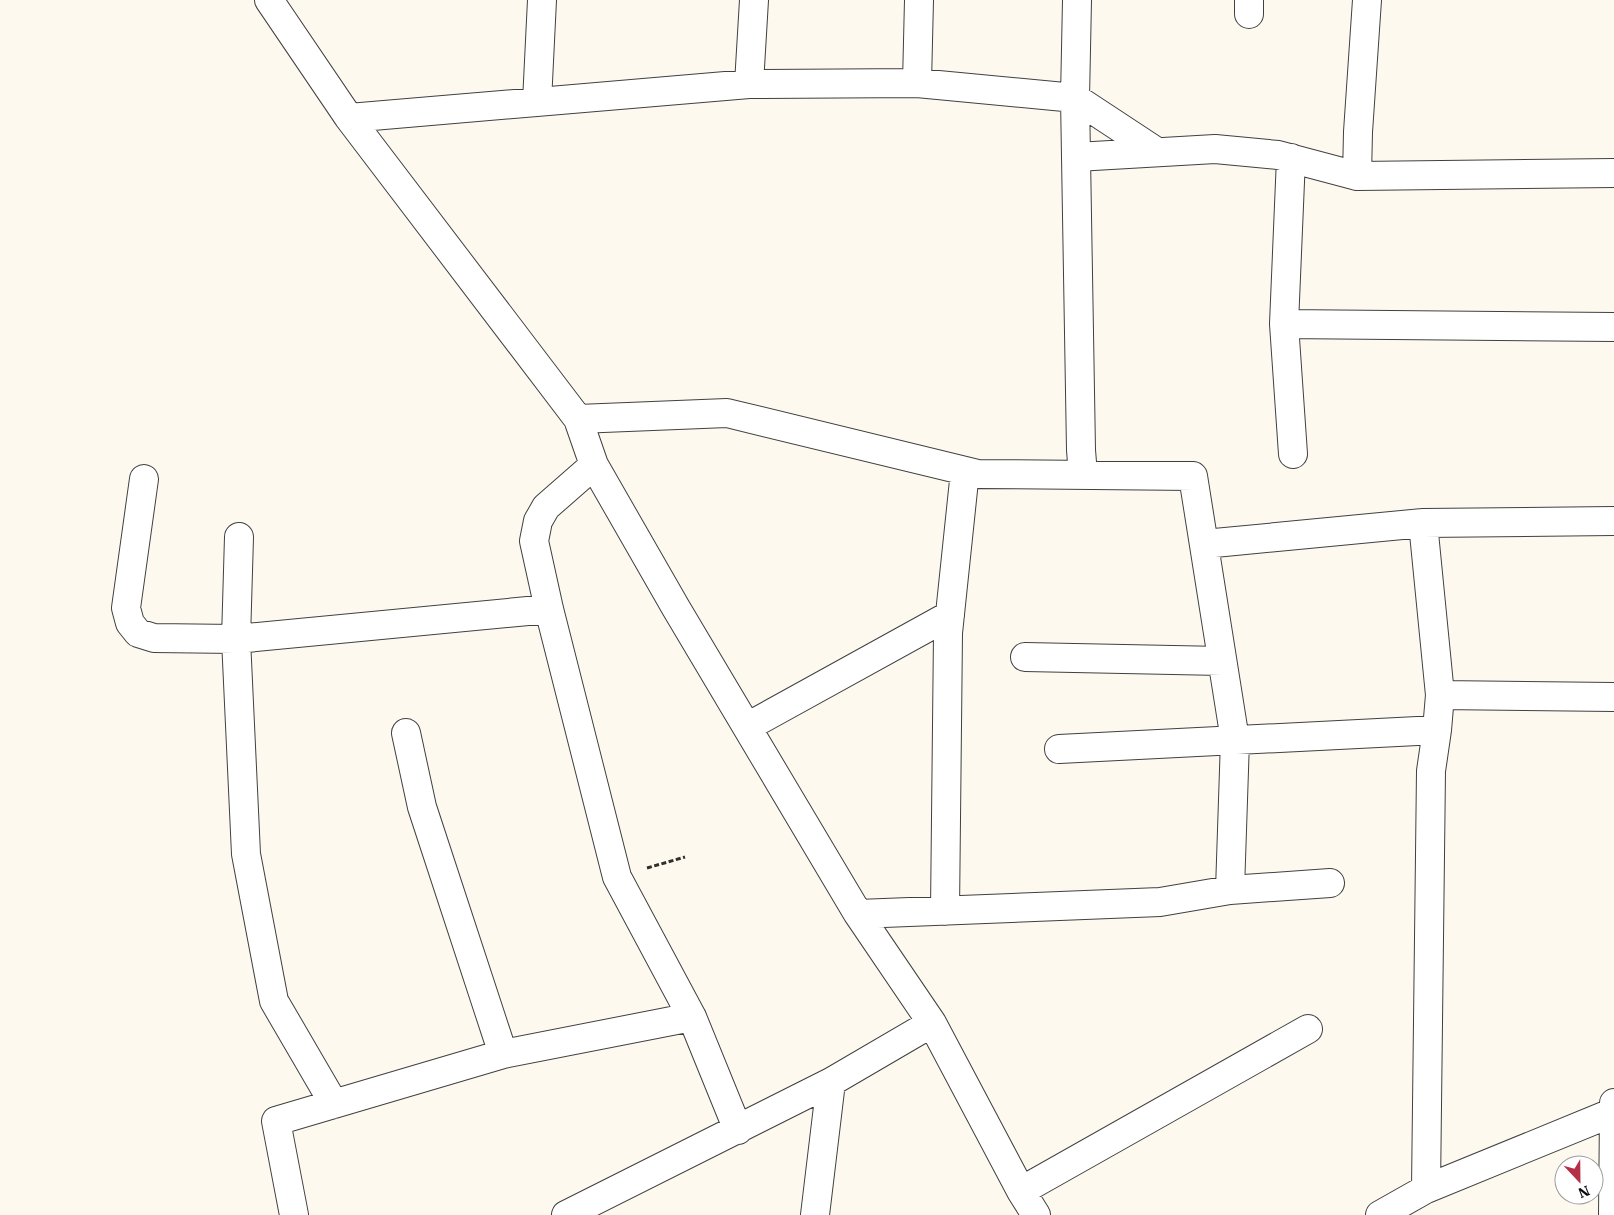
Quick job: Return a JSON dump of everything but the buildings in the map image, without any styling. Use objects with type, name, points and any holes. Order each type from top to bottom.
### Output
[{"type":"street","points":[[270,0],[349,118],[578,419],[594,465],[858,914],[932,1023],[1021,1191],[1036,1215]]},
{"type":"street","points":[[537,102],[542,0]]},
{"type":"street","points":[[750,84],[754,0]]},
{"type":"street","points":[[916,83],[918,0]]},
{"type":"street","points":[[1078,0],[1074,98],[1083,475]]},
{"type":"street","points":[[1357,176],[1367,0]]},
{"type":"street","points":[[349,118],[750,84],[916,83],[1074,98],[1157,152]]},
{"type":"street","points":[[1076,157],[1215,149],[1278,155],[1357,176],[1614,173]]},
{"type":"street","points":[[1291,158],[1284,324],[1293,454]]},
{"type":"street","points":[[1284,324],[1614,327]]},
{"type":"street","points":[[578,419],[726,414],[978,474],[1193,476],[1235,740],[1230,890]]},
{"type":"street","points":[[594,465],[546,507],[538,521],[534,541],[617,877],[692,1018],[738,1130]]},
{"type":"street","points":[[945,911],[948,633],[965,471]]},
{"type":"street","points":[[144,479],[126,608],[130,623],[138,633],[154,638],[236,639],[550,609]]},
{"type":"street","points":[[1204,544],[1423,523],[1614,521]]},
{"type":"street","points":[[1423,523],[1440,695],[1438,730],[1432,771],[1426,1189]]},
{"type":"street","points":[[239,538],[236,639],[246,854],[274,1001],[334,1104]]},
{"type":"street","points":[[747,727],[950,615]]},
{"type":"street","points":[[1025,657],[1222,661]]},
{"type":"street","points":[[1440,695],[1614,697]]},
{"type":"street","points":[[1059,749],[1438,730]]},
{"type":"street","points":[[406,733],[422,807],[503,1054]]},
{"type":"street","points":[[858,914],[1160,902],[1230,890],[1330,883]]},
{"type":"street","points":[[294,1215],[276,1121],[503,1054],[692,1018]]},
{"type":"street","points":[[566,1215],[831,1082],[932,1023]]},
{"type":"street","points":[[1021,1191],[1308,1029]]},
{"type":"street","points":[[815,1215],[831,1082]]},
{"type":"street","points":[[1613,1215],[1614,1102]]},
{"type":"street","points":[[1380,1215],[1426,1189],[1614,1112]]},
{"type":"path","points":[[617,877],[684,857]]}]
